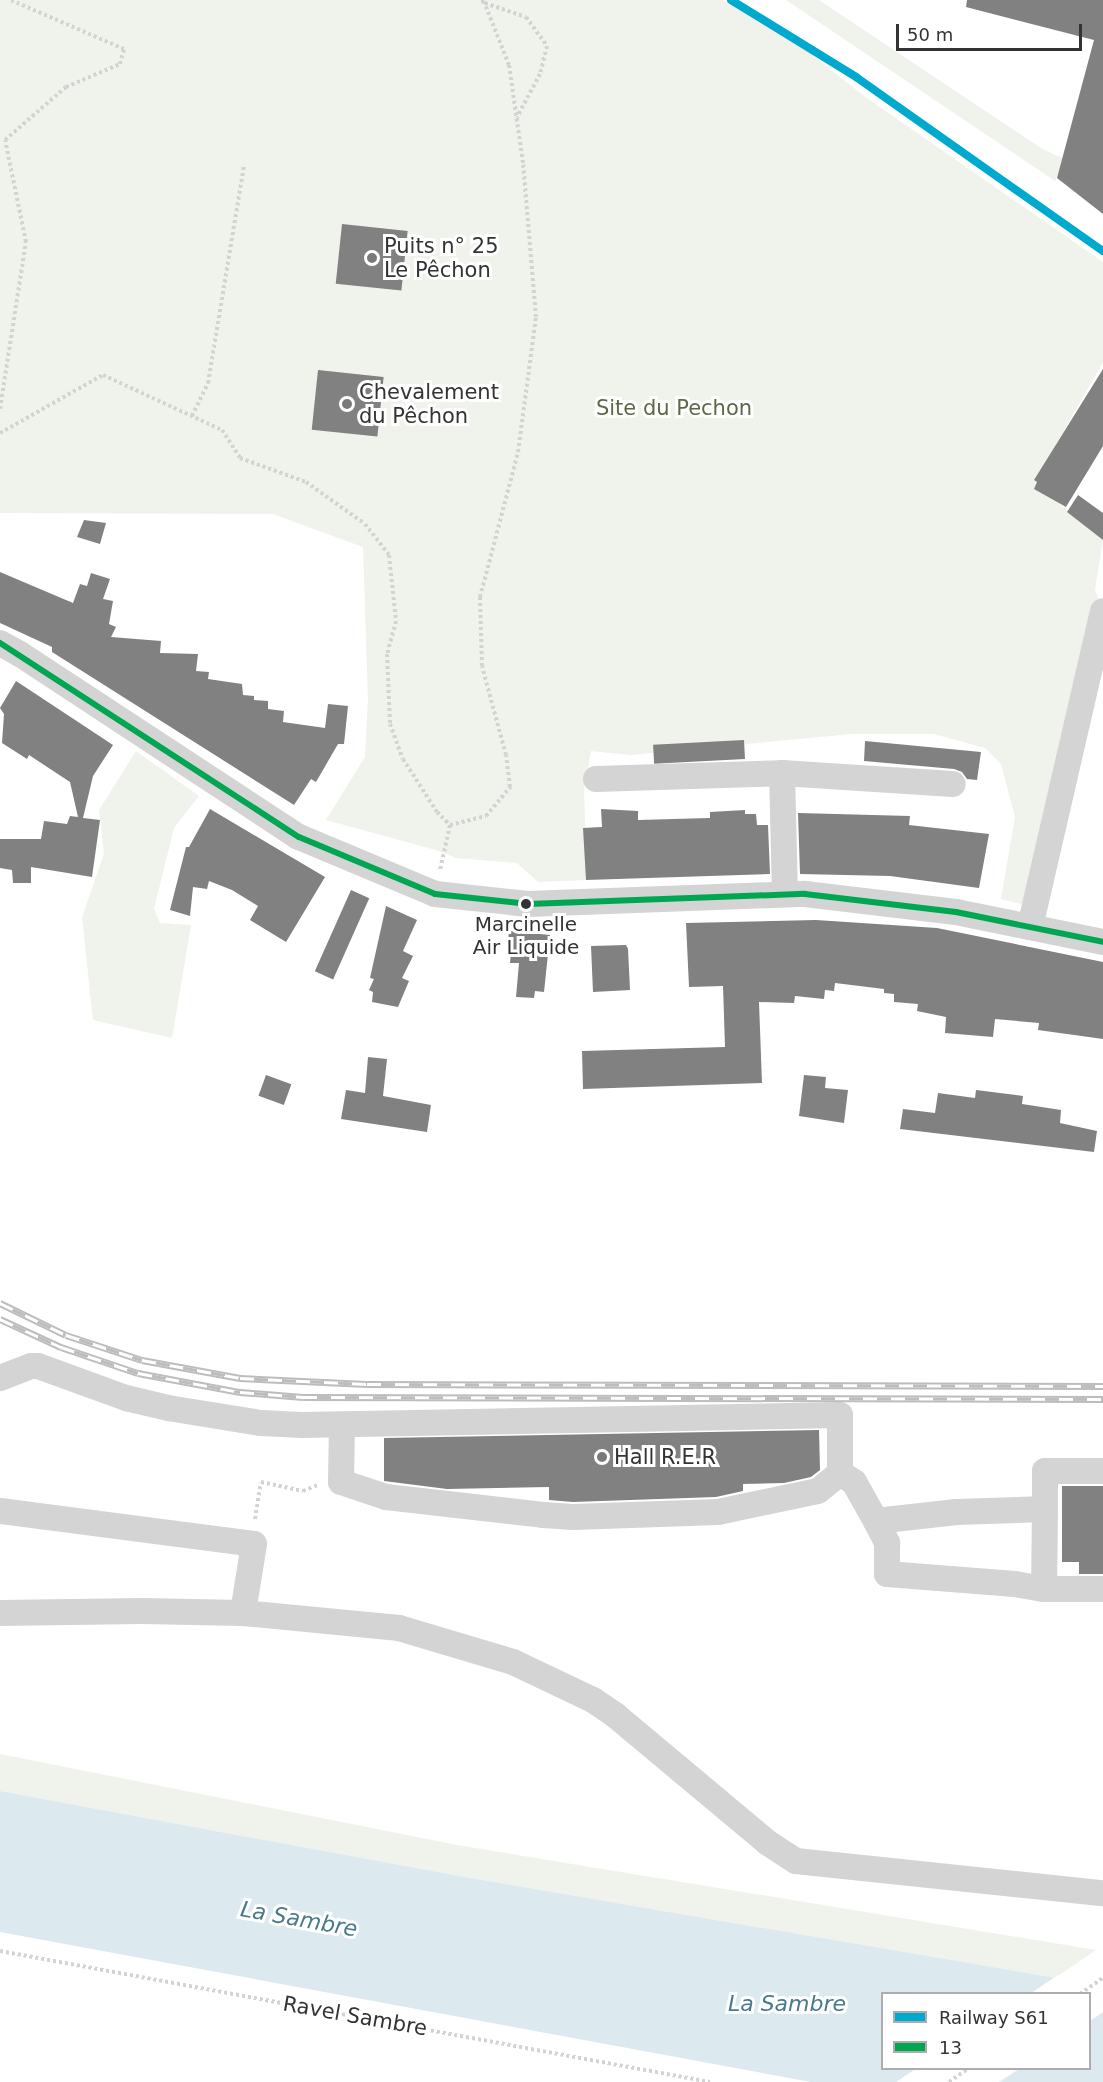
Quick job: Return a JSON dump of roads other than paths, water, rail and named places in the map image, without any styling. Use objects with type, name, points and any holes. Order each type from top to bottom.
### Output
[{"type":"street","points":[[1030,927],[1103,611]]},
{"type":"street","points":[[0,644],[20,654],[299,837],[435,894],[528,904],[805,894],[956,912],[1103,942]]},
{"type":"street","points":[[782,773],[784,894]]},
{"type":"street","points":[[596,779],[782,773],[952,784]]},
{"type":"street","points":[[0,1378],[31,1366],[38,1366],[126,1398],[168,1408],[261,1423],[342,1425],[380,1422],[840,1415],[840,1473]]},
{"type":"street","points":[[342,1425],[340,1482],[386,1497],[573,1517],[718,1512],[818,1491],[840,1473]]},
{"type":"street","points":[[1044,1589],[1045,1471],[1103,1471]]},
{"type":"street","points":[[840,1473],[854,1482],[887,1543],[887,1574],[1015,1584],[1044,1589],[1103,1589]]},
{"type":"street","points":[[876,1521],[956,1512],[1045,1509]]},
{"type":"street","points":[[0,1511],[254,1544],[243,1613]]},
{"type":"street","points":[[0,1613],[142,1611],[243,1613],[399,1628],[513,1662],[542,1673],[584,1695],[615,1715],[768,1844],[796,1861],[1103,1893]]},
{"type":"water","name":"La Sambre","points":[[0,1791],[470,1878],[1103,1986],[1103,2082],[811,2082],[0,1932]]},
{"type":"railway","points":[[0,1303],[66,1335],[142,1360],[240,1378],[367,1384],[1103,1386]]},
{"type":"railway","points":[[0,1319],[61,1347],[138,1373],[240,1392],[303,1397],[1103,1399]]},
{"type":"rail line","name":"S61","points":[[731,0],[856,77],[1103,251]]},
{"type":"place","name":"Puits n° 25 Le Pêchon","points":[[372,258]]},
{"type":"place","name":"Chevalement du Pêchon","points":[[347,404]]},
{"type":"place","name":"Marcinelle Air Liquide","points":[[526,904]]},
{"type":"place","name":"Hall R.E.R","points":[[602,1457]]},
{"type":"park label","name":"Site du Pechon","points":[[674,408]]}]
